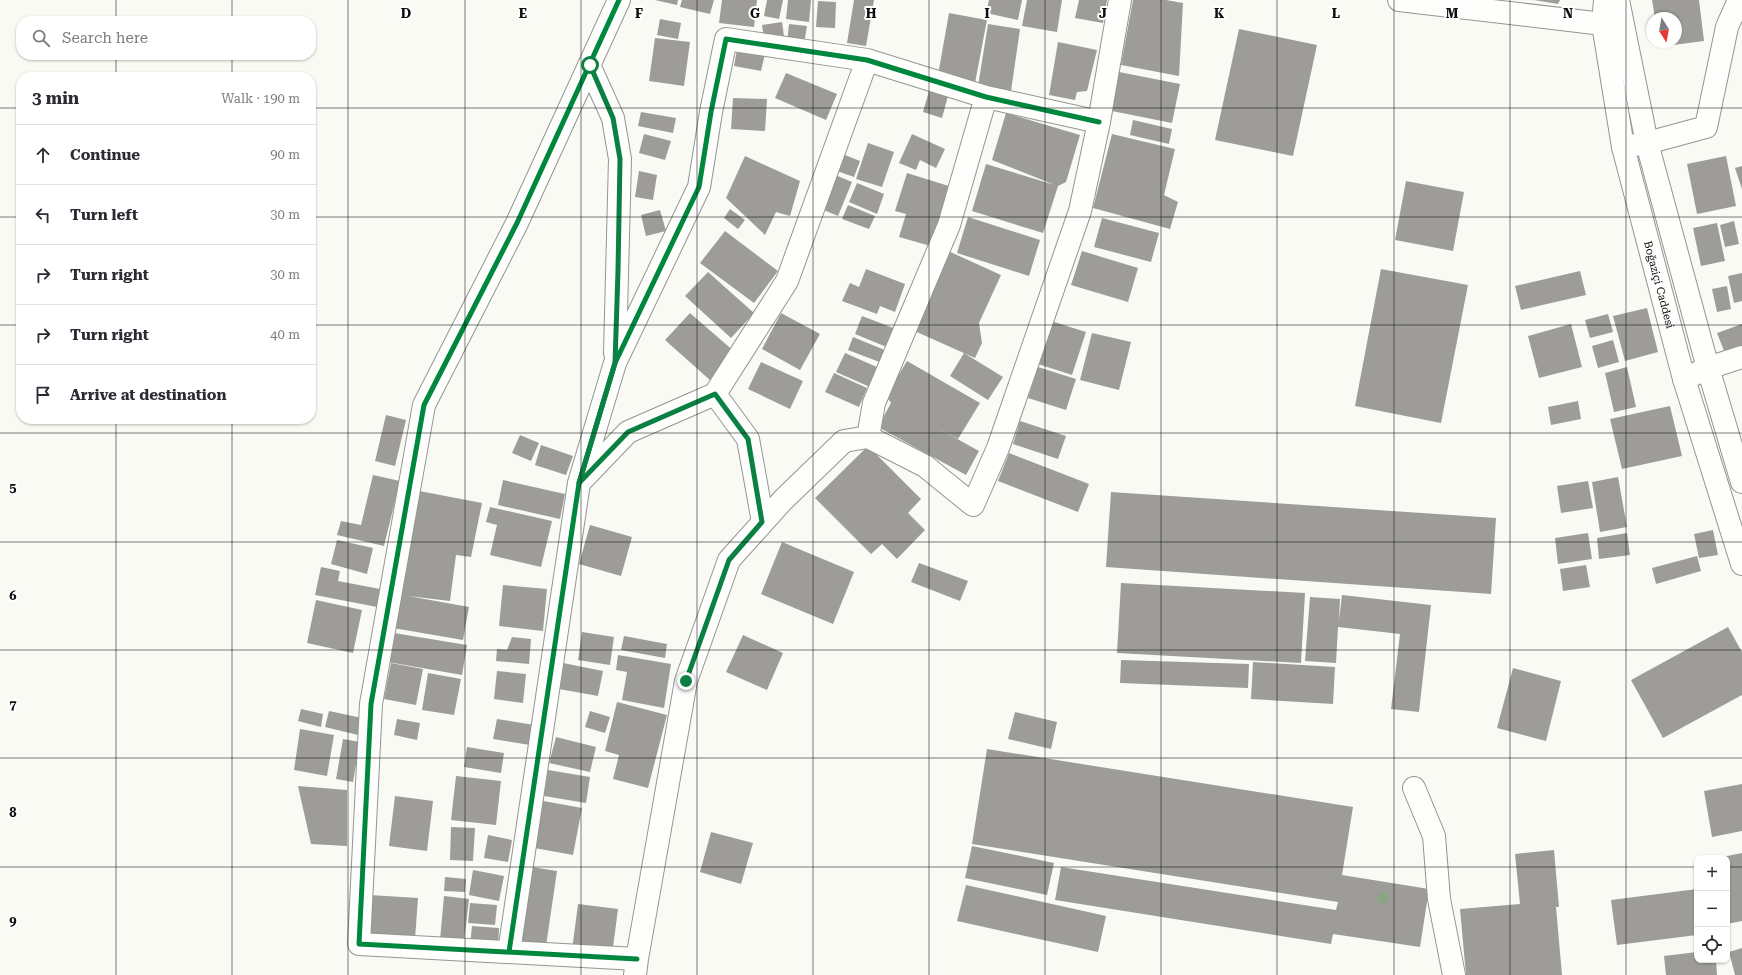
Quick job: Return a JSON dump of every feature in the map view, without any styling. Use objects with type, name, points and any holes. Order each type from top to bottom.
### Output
[{"type":"street","points":[[619,0],[517,223],[424,405],[371,704],[359,944],[509,952],[636,967],[686,681],[729,560],[783,500],[844,441],[868,437],[925,466],[973,505],[998,448],[1080,211],[1099,122],[1120,0]]},
{"type":"street","points":[[1399,0],[1603,24]]},
{"type":"street","name":"Boğaziçi Caddesi","points":[[1605,0],[1603,24],[1623,147],[1684,379],[1742,564]]},
{"type":"street","points":[[1618,0],[1647,143],[1708,368],[1742,482]]},
{"type":"street","points":[[1623,147],[1647,143],[1706,127],[1734,28],[1739,0]]},
{"type":"street","points":[[509,952],[579,483],[615,363],[700,187],[711,112],[726,39],[867,60],[986,97],[1099,122]]},
{"type":"street","points":[[579,483],[628,432],[715,394],[787,282],[867,60]]},
{"type":"street","points":[[590,65],[613,118],[620,159],[615,363]]},
{"type":"street","points":[[868,437],[874,403],[949,225],[986,97]]},
{"type":"street","points":[[1684,379],[1708,368],[1742,357]]},
{"type":"street","points":[[715,394],[748,439],[762,522]]},
{"type":"street","points":[[1414,788],[1434,836],[1439,899],[1454,975]]},
{"type":"building","points":[[655,0],[678,0],[677,5]]},
{"type":"building","points":[[682,0],[714,0],[710,14],[680,7]]},
{"type":"building","points":[[722,0],[757,0],[754,27],[719,23]]},
{"type":"building","points":[[767,0],[783,0],[779,19],[764,16]]},
{"type":"building","points":[[788,0],[811,0],[809,22],[786,19]]},
{"type":"building","points":[[854,0],[874,0],[866,46],[847,43]]},
{"type":"building","points":[[989,0],[1022,0],[1018,20],[986,13]]},
{"type":"building","points":[[1027,0],[1062,0],[1057,32],[1022,26]]},
{"type":"building","points":[[1079,0],[1107,0],[1103,23],[1075,18]]},
{"type":"building","points":[[1133,0],[1166,0],[1183,3],[1179,76],[1121,65]]},
{"type":"building","points":[[1534,0],[1560,0],[1558,4]]},
{"type":"building","points":[[1652,0],[1699,0],[1704,41],[1682,44],[1682,12],[1654,12]]},
{"type":"building","points":[[818,1],[836,2],[835,28],[816,27]]},
{"type":"building","points":[[949,13],[987,20],[975,83],[938,75]]},
{"type":"building","points":[[660,19],[681,23],[678,39],[657,35]]},
{"type":"building","points":[[782,22],[784,36],[764,38],[762,25]]},
{"type":"building","points":[[789,24],[807,26],[804,44],[787,42]]},
{"type":"building","points":[[988,24],[1020,29],[1011,91],[978,86]]},
{"type":"building","points":[[1239,29],[1317,45],[1293,156],[1215,140]]},
{"type":"building","points":[[655,38],[690,42],[684,86],[649,81]]},
{"type":"building","points":[[1058,42],[1097,50],[1087,91],[1077,92],[1075,100],[1049,95]]},
{"type":"building","points":[[738,44],[766,50],[761,71],[734,66]]},
{"type":"building","points":[[1119,72],[1180,84],[1172,123],[1112,111]]},
{"type":"building","points":[[786,73],[837,94],[826,120],[775,98]]},
{"type":"building","points":[[929,91],[948,96],[942,118],[923,112]]},
{"type":"building","points":[[733,98],[767,99],[765,131],[731,129]]},
{"type":"building","points":[[641,112],[676,118],[673,133],[638,126]]},
{"type":"building","points":[[1006,113],[1080,135],[1066,182],[1058,186],[1043,233],[972,211],[986,164],[1055,185],[992,160]]},
{"type":"building","points":[[1133,120],[1172,129],[1169,144],[1130,135]]},
{"type":"building","points":[[644,134],[671,141],[665,160],[639,153]]},
{"type":"building","points":[[912,134],[945,149],[936,168],[920,160],[916,170],[899,163]]},
{"type":"building","points":[[1112,134],[1175,149],[1164,195],[1178,202],[1170,229],[1093,208]]},
{"type":"building","points":[[868,143],[894,152],[882,187],[856,179]]},
{"type":"building","points":[[840,153],[860,161],[854,177],[834,170]]},
{"type":"building","points":[[745,156],[800,181],[790,216],[776,212],[765,235],[726,198]]},
{"type":"building","points":[[1726,156],[1736,206],[1697,214],[1687,164]]},
{"type":"building","points":[[1742,166],[1742,189],[1735,168]]},
{"type":"building","points":[[639,171],[657,175],[653,200],[635,197]]},
{"type":"building","points":[[907,173],[952,187],[934,247],[899,237],[906,214],[895,211]]},
{"type":"building","points":[[833,174],[852,182],[838,216],[819,208]]},
{"type":"building","points":[[1406,181],[1464,192],[1453,251],[1395,240]]},
{"type":"building","points":[[857,183],[884,194],[877,214],[849,202]]},
{"type":"building","points":[[848,205],[875,216],[869,229],[842,219]]},
{"type":"building","points":[[730,209],[745,220],[738,229],[724,218]]},
{"type":"building","points":[[660,210],[666,231],[646,236],[641,215]]},
{"type":"building","points":[[968,217],[1040,240],[1029,276],[957,253]]},
{"type":"building","points":[[1102,218],[1159,233],[1151,262],[1094,247]]},
{"type":"building","points":[[1734,221],[1739,244],[1725,247],[1720,225]]},
{"type":"building","points":[[1717,223],[1725,261],[1701,266],[1693,228]]},
{"type":"building","points":[[725,231],[778,271],[754,303],[700,263]]},
{"type":"building","points":[[946,250],[1001,275],[979,323],[982,343],[975,358],[910,329]]},
{"type":"building","points":[[1082,251],[1138,268],[1128,302],[1071,285]]},
{"type":"building","points":[[866,269],[905,284],[895,312],[880,306],[877,314],[842,301],[850,283],[859,287]]},
{"type":"building","points":[[1381,269],[1468,285],[1441,423],[1355,406]]},
{"type":"building","points":[[1580,271],[1586,295],[1521,310],[1515,286]]},
{"type":"building","points":[[708,272],[754,313],[731,338],[685,296]]},
{"type":"building","points":[[1742,273],[1742,301],[1734,303],[1728,276]]},
{"type":"building","points":[[1727,286],[1731,309],[1717,312],[1712,289]]},
{"type":"building","points":[[1647,308],[1658,352],[1625,361],[1613,316]]},
{"type":"building","points":[[690,313],[736,353],[711,381],[665,340]]},
{"type":"building","points":[[781,313],[820,334],[800,370],[762,349]]},
{"type":"building","points":[[1608,314],[1613,332],[1590,338],[1585,320]]},
{"type":"building","points":[[862,316],[896,329],[889,348],[855,334]]},
{"type":"building","points":[[1051,321],[1086,332],[1072,375],[1038,364]]},
{"type":"building","points":[[1571,324],[1582,367],[1539,378],[1528,336]]},
{"type":"building","points":[[1742,324],[1742,351],[1726,356],[1717,333]]},
{"type":"building","points":[[1092,333],[1131,342],[1119,390],[1080,380]]},
{"type":"building","points":[[853,337],[887,351],[882,363],[848,350]]},
{"type":"building","points":[[1613,340],[1619,362],[1598,368],[1592,346]]},
{"type":"building","points":[[845,353],[879,368],[870,387],[836,372]]},
{"type":"building","points":[[964,353],[1003,377],[988,400],[950,376]]},
{"type":"building","points":[[907,361],[980,403],[958,439],[934,426],[979,451],[966,475],[878,427],[891,403],[886,396]]},
{"type":"building","points":[[761,362],[803,381],[790,409],[748,389]]},
{"type":"building","points":[[1038,367],[1076,379],[1066,410],[1028,398]]},
{"type":"building","points":[[1627,367],[1636,407],[1614,412],[1605,373]]},
{"type":"building","points":[[834,373],[867,388],[859,407],[825,392]]},
{"type":"building","points":[[1578,401],[1581,419],[1551,425],[1548,407]]},
{"type":"building","points":[[1670,406],[1682,456],[1622,469],[1610,419]]},
{"type":"building","points":[[386,415],[406,420],[395,466],[375,461]]},
{"type":"building","points":[[1020,421],[1066,436],[1058,459],[1013,444]]},
{"type":"building","points":[[520,435],[539,443],[531,461],[512,453]]},
{"type":"building","points":[[541,445],[573,456],[566,475],[535,465]]},
{"type":"building","points":[[868,446],[921,499],[908,513],[925,530],[897,559],[882,544],[871,554],[815,498]]},
{"type":"building","points":[[1009,453],[1089,484],[1078,512],[998,481]]},
{"type":"building","points":[[373,475],[400,481],[384,546],[337,535],[341,521],[361,525]]},
{"type":"building","points":[[1618,477],[1627,527],[1600,532],[1592,482]]},
{"type":"building","points":[[503,480],[565,494],[560,519],[498,505]]},
{"type":"building","points":[[1588,481],[1593,508],[1561,513],[1557,486]]},
{"type":"building","points":[[414,490],[482,503],[471,557],[456,555],[450,601],[408,596],[469,607],[463,640],[393,628]]},
{"type":"building","points":[[1111,492],[1496,518],[1491,594],[1106,567]]},
{"type":"building","points":[[490,507],[552,521],[541,567],[490,555],[497,525],[486,522]]},
{"type":"building","points":[[590,525],[632,537],[621,576],[579,564]]},
{"type":"building","points":[[1713,530],[1718,555],[1699,558],[1694,534]]},
{"type":"building","points":[[1588,533],[1592,559],[1558,564],[1555,538]]},
{"type":"building","points":[[1627,533],[1630,555],[1599,559],[1597,538]]},
{"type":"building","points":[[337,540],[373,548],[367,574],[331,564]]},
{"type":"building","points":[[782,542],[854,572],[833,624],[761,594]]},
{"type":"building","points":[[1697,556],[1701,571],[1656,584],[1652,568]]},
{"type":"building","points":[[919,563],[968,581],[960,601],[911,582]]},
{"type":"building","points":[[1586,565],[1590,587],[1563,591],[1560,569]]},
{"type":"building","points":[[321,567],[340,571],[338,581],[380,589],[377,607],[315,595]]},
{"type":"building","points":[[1121,583],[1305,593],[1301,663],[1117,653]]},
{"type":"building","points":[[503,585],[547,589],[543,631],[499,626]]},
{"type":"building","points":[[1342,595],[1431,605],[1419,712],[1391,709],[1400,634],[1338,627],[1336,663],[1305,661],[1310,597],[1340,599],[1339,621]]},
{"type":"building","points":[[316,600],[362,610],[353,653],[307,643]]},
{"type":"building","points":[[1728,627],[1742,652],[1742,695],[1663,738],[1631,680]]},
{"type":"building","points":[[582,632],[614,637],[610,665],[578,660]]},
{"type":"building","points":[[394,633],[467,645],[462,675],[388,662]]},
{"type":"building","points":[[743,635],[783,653],[767,690],[726,672]]},
{"type":"building","points":[[624,636],[667,644],[665,658],[621,650]]},
{"type":"building","points":[[512,637],[531,639],[529,664],[496,661],[497,649],[507,650]]},
{"type":"building","points":[[618,655],[671,664],[664,708],[622,700],[627,672],[616,670]]},
{"type":"building","points":[[1121,660],[1249,664],[1248,688],[1120,683]]},
{"type":"building","points":[[1253,662],[1335,667],[1333,704],[1251,699]]},
{"type":"building","points":[[391,663],[423,669],[416,705],[384,699]]},
{"type":"building","points":[[563,663],[603,671],[598,696],[559,689]]},
{"type":"building","points":[[1513,668],[1561,681],[1546,741],[1497,728]]},
{"type":"building","points":[[497,671],[526,674],[523,703],[494,699]]},
{"type":"building","points":[[428,673],[461,679],[454,715],[422,710]]},
{"type":"building","points":[[617,702],[667,715],[648,788],[613,779],[619,755],[605,751]]},
{"type":"building","points":[[301,709],[323,714],[321,727],[298,721]]},
{"type":"building","points":[[329,711],[362,718],[358,735],[325,727]]},
{"type":"building","points":[[590,711],[610,717],[605,733],[585,727]]},
{"type":"building","points":[[1015,712],[1057,722],[1051,749],[1008,739]]},
{"type":"building","points":[[397,719],[420,723],[417,740],[394,735]]},
{"type":"building","points":[[497,719],[534,725],[530,745],[493,739]]},
{"type":"building","points":[[300,729],[334,735],[327,776],[294,770]]},
{"type":"building","points":[[556,737],[596,747],[590,772],[549,763]]},
{"type":"building","points":[[343,739],[360,742],[353,782],[336,779]]},
{"type":"building","points":[[467,747],[504,753],[501,773],[464,767]]},
{"type":"building","points":[[987,749],[1353,807],[1342,875],[1429,889],[1420,947],[1333,934],[1331,944],[1055,900],[1061,867],[1336,910],[1338,902],[972,844]]},
{"type":"building","points":[[548,770],[590,777],[586,803],[544,796]]},
{"type":"building","points":[[456,776],[501,781],[496,825],[451,820]]},
{"type":"building","points":[[1742,784],[1742,831],[1712,837],[1704,791]]},
{"type":"building","points":[[298,786],[347,790],[347,846],[311,844]]},
{"type":"building","points":[[395,796],[433,801],[427,851],[389,846]]},
{"type":"building","points":[[538,800],[582,808],[573,855],[529,847]]},
{"type":"building","points":[[451,827],[475,828],[473,861],[450,860]]},
{"type":"building","points":[[711,832],[753,843],[741,884],[700,872]]},
{"type":"building","points":[[488,835],[512,840],[508,862],[484,858]]},
{"type":"building","points":[[972,846],[1054,863],[1047,895],[965,878]]},
{"type":"building","points":[[1554,850],[1559,907],[1556,907],[1562,975],[1466,975],[1460,909],[1520,904],[1515,854]]},
{"type":"building","points":[[1742,853],[1742,921],[1730,923],[1730,891],[1730,855]]},
{"type":"building","points":[[532,867],[557,871],[546,946],[521,943]]},
{"type":"building","points":[[473,870],[504,876],[499,901],[469,895]]},
{"type":"building","points":[[445,877],[466,879],[465,892],[444,891]]},
{"type":"building","points":[[966,885],[1106,916],[1098,952],[957,921]]},
{"type":"building","points":[[1694,889],[1694,935],[1617,945],[1611,900]]},
{"type":"building","points":[[370,895],[418,898],[415,939],[367,936]]},
{"type":"building","points":[[444,896],[469,899],[464,942],[440,940]]},
{"type":"building","points":[[470,903],[497,905],[495,925],[468,923]]},
{"type":"building","points":[[578,904],[618,909],[612,955],[572,950]]},
{"type":"building","points":[[472,926],[499,928],[498,948],[470,945]]},
{"type":"building","points":[[1742,948],[1742,975],[1735,975],[1730,952]]},
{"type":"building","points":[[1694,952],[1694,963],[1716,963],[1717,975],[1666,975],[1664,956]]},
{"type":"cycle path","points":[[619,0],[517,223],[424,405],[371,704],[359,944],[637,959]]},
{"type":"cycle path","points":[[509,952],[579,483],[615,363],[699,187],[711,112],[726,39],[867,60],[986,97],[1099,122]]},
{"type":"route","points":[[590,65],[613,118],[620,159],[618,271],[615,363],[579,483],[628,432],[715,394],[748,439],[762,522],[729,560],[686,681]]}]
